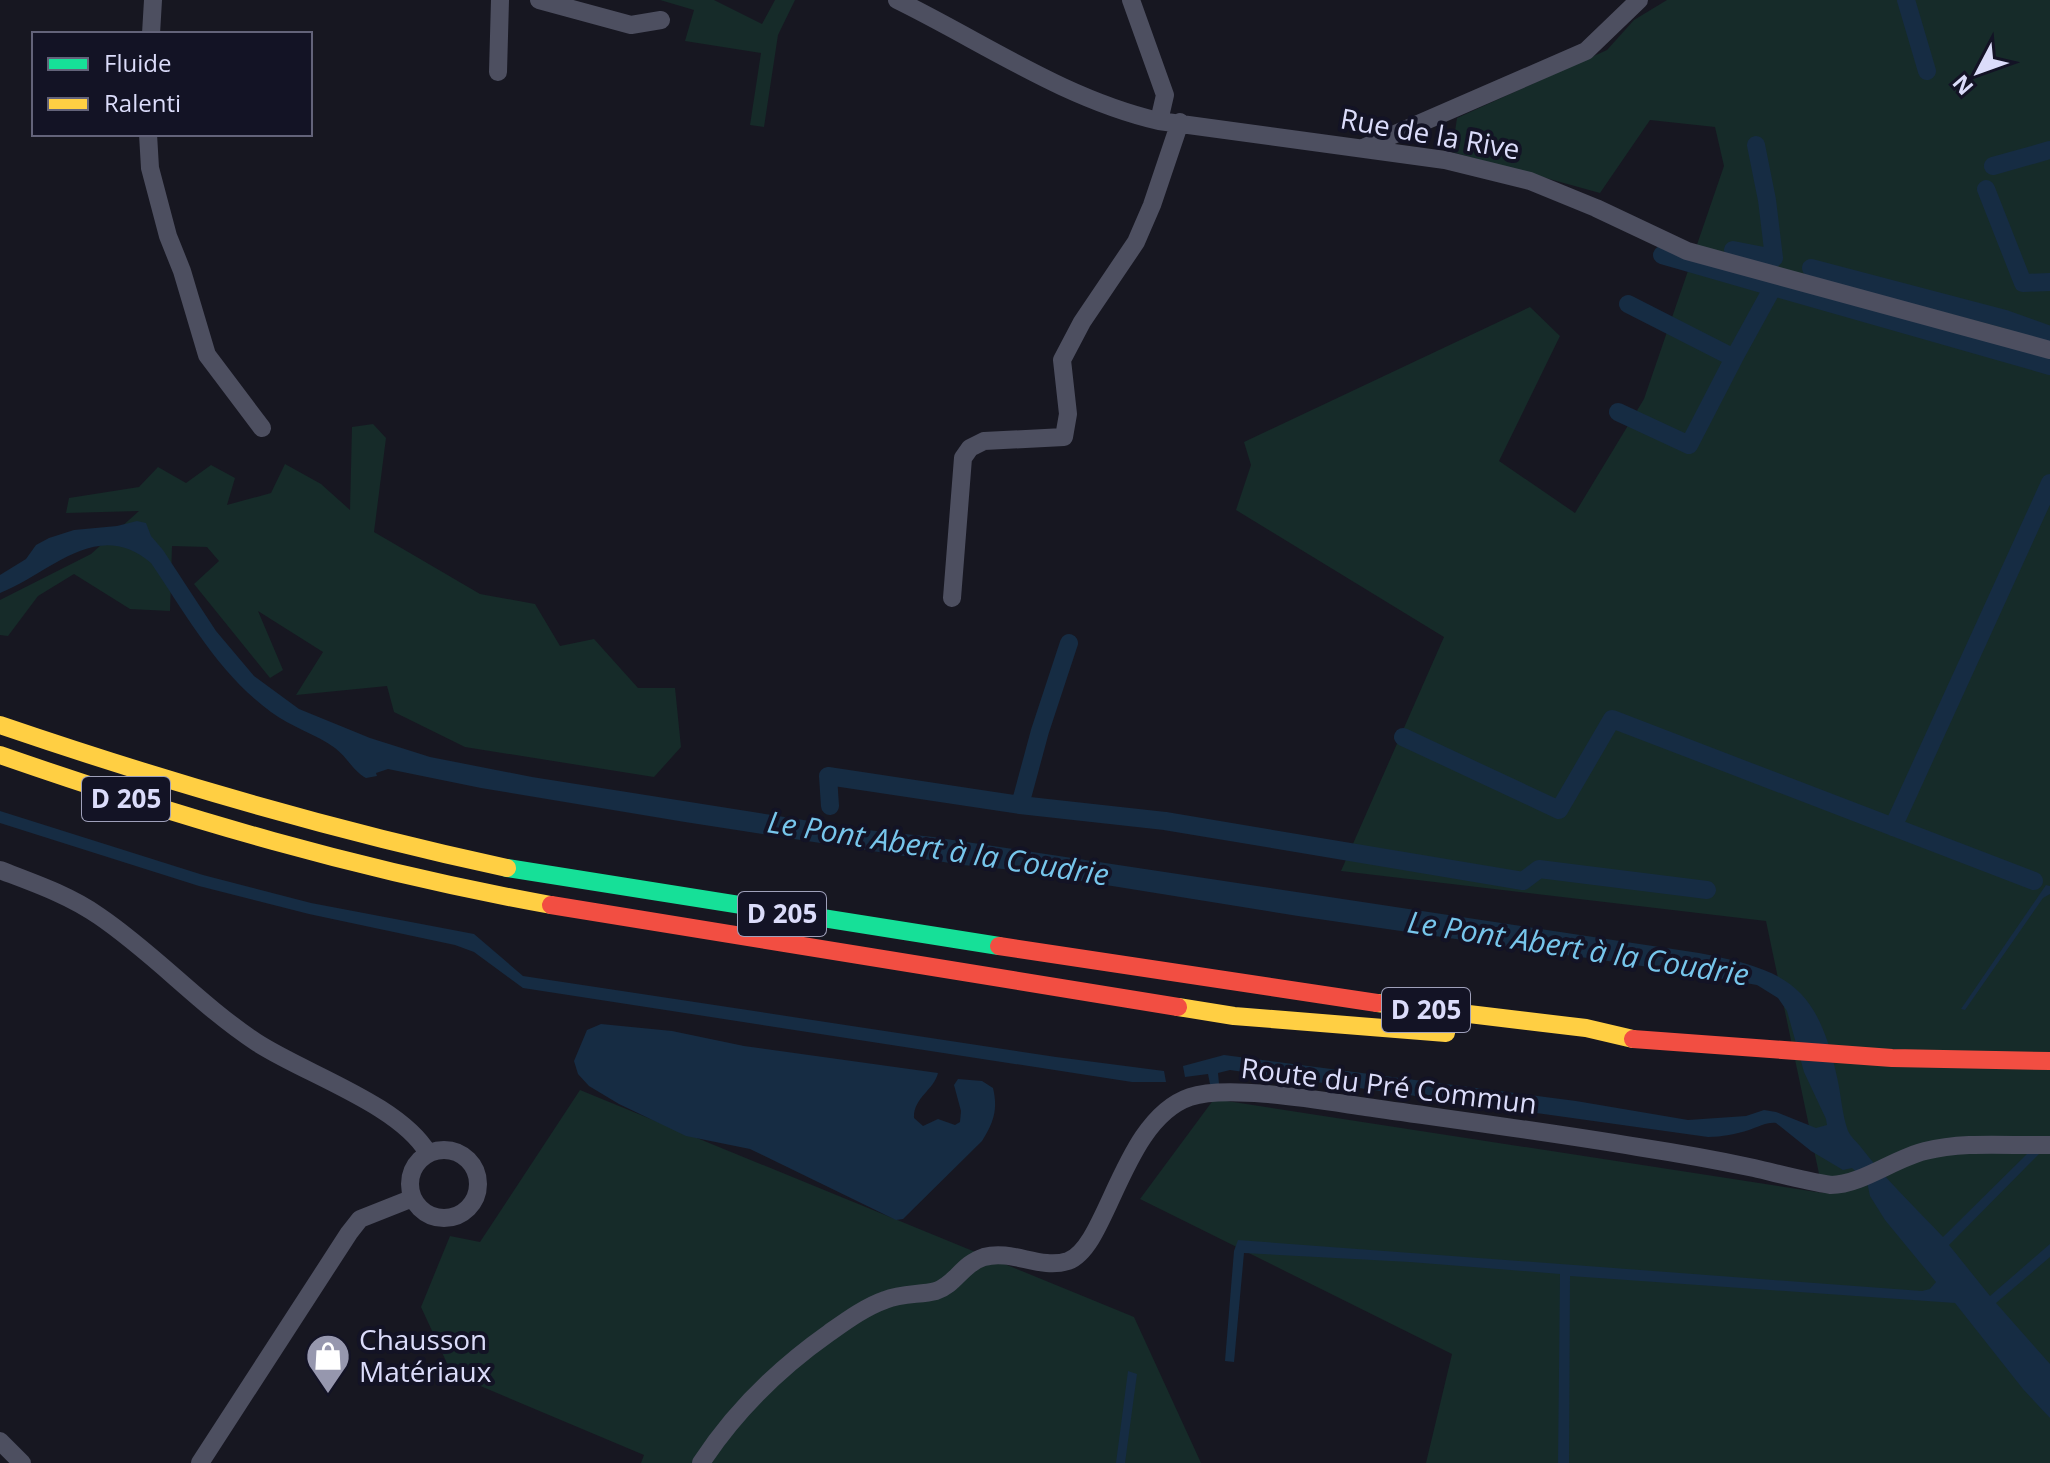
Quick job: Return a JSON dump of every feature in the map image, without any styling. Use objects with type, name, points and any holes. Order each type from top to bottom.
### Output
[{"type":"main road","points":[[0,718],[46,742]]},
{"type":"main road","name":"D 205","points":[[0,725],[46,742],[280,813],[429,851],[542,875],[1431,1011],[1586,1028],[1633,1039]]},
{"type":"main road","name":"D 205","points":[[0,755],[129,800],[253,837],[458,888],[1234,1016],[1464,1034]]},
{"type":"main road","name":"D 205","points":[[1495,1035],[1586,1041],[1633,1039],[1892,1058],[2050,1061]]},
{"type":"street","points":[[151,32],[153,0]]},
{"type":"street","points":[[498,72],[500,0]]},
{"type":"street","points":[[539,0],[631,25],[661,20]]},
{"type":"street","points":[[1131,0],[1165,95],[1159,121]]},
{"type":"street","points":[[1361,149],[1586,51],[1639,0]]},
{"type":"street","name":"Rue de la Rive","points":[[902,1],[1074,93],[1122,112],[1159,121],[1445,160],[1530,181],[1687,251],[2050,350]]},
{"type":"street","points":[[952,598],[963,458],[970,448],[984,441],[1064,437],[1068,414],[1062,360],[1082,322],[1136,242],[1180,122]]},
{"type":"street","points":[[148,136],[150,168],[164,222],[207,355],[262,428]]},
{"type":"street","points":[[2,875],[39,884],[97,914],[152,955],[202,1001],[245,1034],[404,1125],[420,1139],[428,1153]]},
{"type":"street","name":"Route du Pré Commun","points":[[701,1463],[718,1436],[763,1385],[798,1355],[850,1318],[884,1300],[947,1286],[967,1265],[986,1257],[1006,1255],[1049,1263],[1069,1260],[1082,1251],[1093,1235],[1126,1165],[1145,1136],[1166,1110],[1192,1096],[1235,1094],[1302,1098],[1638,1147],[1831,1185],[1847,1183],[1899,1158],[1942,1147],[2050,1145]]},
{"type":"street","points":[[442,1149],[456,1151],[468,1159],[476,1171],[479,1186],[475,1199],[466,1211],[453,1217],[439,1218],[425,1213],[413,1198],[410,1175],[417,1162],[428,1153],[442,1149]]},
{"type":"street","points":[[200,1463],[360,1219],[413,1198]]},
{"type":"street","points":[[0,1441],[22,1463]]},
{"type":"green space","points":[[660,0],[714,0],[762,24],[775,0],[795,0],[778,35],[764,127],[750,125],[761,53],[685,41],[694,10]]},
{"type":"green space","points":[[1667,0],[2050,0],[2050,1463],[1426,1463],[1452,1354],[1140,1199],[1214,1099],[1823,1193],[1766,921],[1341,871],[1444,637],[1236,510],[1251,465],[1244,442],[1530,307],[1560,336],[1499,461],[1575,513],[1644,399],[1724,166],[1715,127],[1650,120],[1600,193],[1452,152],[1457,118],[1607,50],[1634,20]]},
{"type":"green space","points":[[373,424],[386,438],[374,532],[480,594],[535,604],[560,646],[594,639],[638,688],[675,688],[681,747],[654,777],[465,747],[394,712],[387,686],[296,695],[323,652],[258,611],[283,670],[270,678],[194,584],[219,561],[207,547],[172,546],[170,611],[130,609],[74,574],[38,596],[8,636],[0,635],[0,600],[91,554],[139,511],[66,513],[69,498],[139,487],[158,467],[186,483],[211,465],[235,478],[227,505],[271,493],[285,464],[321,484],[350,510],[352,427]]},
{"type":"green space","points":[[580,1090],[1134,1317],[1201,1463],[641,1463],[644,1455],[452,1374],[421,1307],[450,1236],[480,1242]]},
{"type":"water","name":"Le Pont Abert à la Coudrie","points":[[137,521],[146,523],[151,536],[216,631],[254,676],[299,709],[370,738],[430,757],[532,777],[867,830],[933,837],[1699,953],[1729,959],[1776,975],[1794,987],[1819,1021],[1829,1046],[1849,1133],[1889,1181],[1943,1237],[2028,1153],[2040,1153],[1949,1245],[1990,1296],[2050,1244],[2050,1257],[1996,1303],[2050,1364],[2050,1418],[1955,1303],[1570,1276],[1569,1463],[1558,1463],[1560,1274],[1410,1262],[1244,1253],[1234,1362],[1225,1361],[1234,1251],[1238,1240],[1922,1291],[1930,1289],[1936,1282],[1885,1220],[1870,1196],[1867,1182],[1852,1168],[1843,1170],[1811,1151],[1776,1123],[1708,1137],[1230,1070],[1218,1073],[1219,1084],[1210,1084],[1208,1074],[1185,1077],[1183,1066],[1224,1055],[1576,1101],[1688,1120],[1746,1116],[1764,1110],[1816,1128],[1827,1125],[1804,1072],[1787,1011],[1778,998],[1757,985],[685,822],[388,769],[366,778],[335,748],[279,717],[252,697],[219,662],[151,563],[131,550],[112,545],[74,553],[0,593],[0,575],[26,559],[36,545],[49,538],[74,530]]},
{"type":"water","points":[[0,811],[203,875],[311,903],[474,934],[523,976],[1164,1071],[1166,1082],[1132,1082],[523,988],[474,952],[455,945],[309,914],[199,886],[0,823]]},
{"type":"water","points":[[2046,885],[2050,886],[2050,894],[2043,898],[1965,1010],[1961,1009]]},
{"type":"water","points":[[601,1024],[672,1031],[744,1046],[938,1073],[915,1111],[914,1118],[923,1126],[938,1119],[955,1125],[960,1122],[961,1111],[954,1085],[958,1079],[982,1081],[993,1088],[994,1115],[982,1141],[903,1219],[896,1220],[750,1149],[686,1136],[589,1086],[578,1074],[574,1061],[587,1030]]},
{"type":"water","points":[[1128,1371],[1137,1374],[1125,1463],[1116,1463]]},
{"type":"waterway","points":[[1906,0],[1927,71]]},
{"type":"waterway","points":[[1733,250],[1774,258],[1756,145]]},
{"type":"waterway","points":[[1993,166],[2050,150]]},
{"type":"waterway","points":[[1986,189],[2023,283],[2050,282]]},
{"type":"waterway","points":[[1662,255],[1773,287],[1734,358]]},
{"type":"waterway","points":[[1811,268],[2005,319],[2050,335]]},
{"type":"waterway","points":[[1773,287],[2050,366]]},
{"type":"waterway","points":[[1618,412],[1689,445],[1734,358],[1628,304]]},
{"type":"waterway","points":[[1893,827],[2050,483]]},
{"type":"waterway","points":[[1069,643],[1020,805],[1165,821],[1523,881],[1539,869],[1707,890]]},
{"type":"waterway","points":[[1403,737],[1559,810],[1612,719],[2034,881]]},
{"type":"waterway","name":"Le Pont Abert à la Coudrie","points":[[830,806],[828,776],[1020,805]]},
{"type":"traffic: fast","points":[[507,868],[999,946]]},
{"type":"traffic: slow","points":[[0,725],[252,804],[507,868]]},
{"type":"traffic: slow","points":[[0,755],[272,841],[411,876],[551,905]]},
{"type":"traffic: slow","points":[[1377,1003],[1586,1028],[1633,1039]]},
{"type":"traffic: slow","points":[[1178,1007],[1234,1016],[1446,1033]]},
{"type":"traffic: jam","points":[[551,905],[1178,1007]]},
{"type":"traffic: jam","points":[[999,946],[1377,1003]]},
{"type":"traffic: jam","points":[[1633,1039],[1892,1058],[2050,1061]]},
{"type":"place","name":"Chausson Matériaux","points":[[328,1395]]}]
